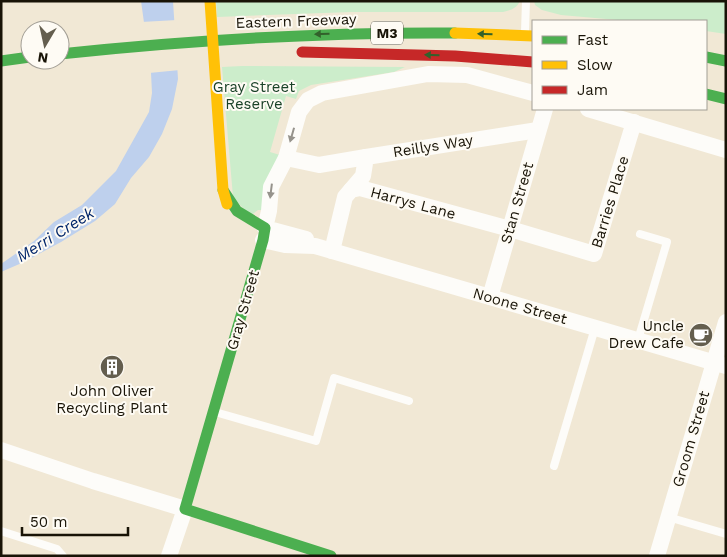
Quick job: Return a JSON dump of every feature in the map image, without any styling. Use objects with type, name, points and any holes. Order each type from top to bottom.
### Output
[{"type":"main road","points":[[210,1],[223,190],[229,213],[241,226]]},
{"type":"main road","name":"Eastern Freeway","points":[[70,53],[240,38],[354,33],[529,35]]},
{"type":"main road","points":[[88,50],[232,51]]},
{"type":"main road","points":[[289,52],[455,56],[532,62]]},
{"type":"main road","points":[[707,57],[726,61]]},
{"type":"main road","points":[[1,61],[20,58]]},
{"type":"main road","points":[[707,94],[726,99]]},
{"type":"main road","points":[[223,190],[237,210],[260,235]]},
{"type":"main road","name":"Gray Street","points":[[185,509],[260,235]]},
{"type":"main road","points":[[185,509],[328,555]]},
{"type":"street","name":"Gray Street","points":[[260,235],[269,210],[271,187],[286,158],[299,112],[308,100],[322,94],[428,74],[467,74],[532,93]]},
{"type":"street","name":"Stan Street","points":[[490,297],[545,110]]},
{"type":"street","points":[[592,110],[726,150]]},
{"type":"street","name":"Barries Place","points":[[510,229],[594,254],[634,122]]},
{"type":"street","name":"Reillys Way","points":[[286,158],[319,165],[538,130]]},
{"type":"street","points":[[351,190],[363,176],[366,157]]},
{"type":"street","name":"Harrys Lane","points":[[332,251],[345,197],[351,190],[360,188],[510,229]]},
{"type":"street","name":"Noone Street","points":[[260,235],[285,245],[315,246],[720,364]]},
{"type":"street","name":"Groom Street","points":[[657,556],[668,517],[720,364],[726,322]]},
{"type":"street","points":[[1,450],[185,509],[169,556]]},
{"type":"lane","points":[[526,1],[529,35]]},
{"type":"lane","points":[[638,340],[667,242],[640,234]]},
{"type":"lane","points":[[554,466],[595,328]]},
{"type":"lane","points":[[213,411],[316,441],[334,378],[409,401]]},
{"type":"lane","points":[[668,517],[726,534]]},
{"type":"lane","points":[[1,531],[57,549],[64,556]]},
{"type":"green space","points":[[216,1],[520,1],[513,9],[503,12],[351,12],[217,17]]},
{"type":"green space","points":[[534,1],[726,1],[726,34],[707,31],[707,20],[618,20],[561,15],[542,10],[535,5]]},
{"type":"green space","name":"Gray Street Reserve","points":[[222,67],[405,67],[394,72],[311,85],[299,91],[296,99],[286,96],[270,152],[280,155],[265,210],[258,210],[250,216],[233,197]]},
{"type":"water","name":"Merri Creek","points":[[141,1],[173,1],[178,79],[172,109],[162,134],[149,157],[131,178],[115,204],[95,221],[61,242],[1,272],[1,264],[34,241],[54,222],[82,205],[116,171],[149,112],[152,93],[151,73]]},
{"type":"pier","points":[[177,20],[180,70],[149,73],[141,22]]},
{"type":"traffic: fast","points":[[70,53],[257,38],[455,33]]},
{"type":"traffic: fast","points":[[707,57],[726,61]]},
{"type":"traffic: fast","points":[[1,61],[20,58]]},
{"type":"traffic: fast","points":[[707,94],[726,99]]},
{"type":"traffic: fast","points":[[223,190],[237,211],[265,228],[185,509],[331,556]]},
{"type":"traffic: slow","points":[[210,1],[223,190],[227,204]]},
{"type":"traffic: slow","points":[[455,33],[532,36]]},
{"type":"traffic: jam","points":[[302,52],[455,56],[532,62]]},
{"type":"place","name":"Uncle Drew Cafe","points":[[701,335]]},
{"type":"place","name":"John Oliver Recycling Plant","points":[[112,367]]}]
